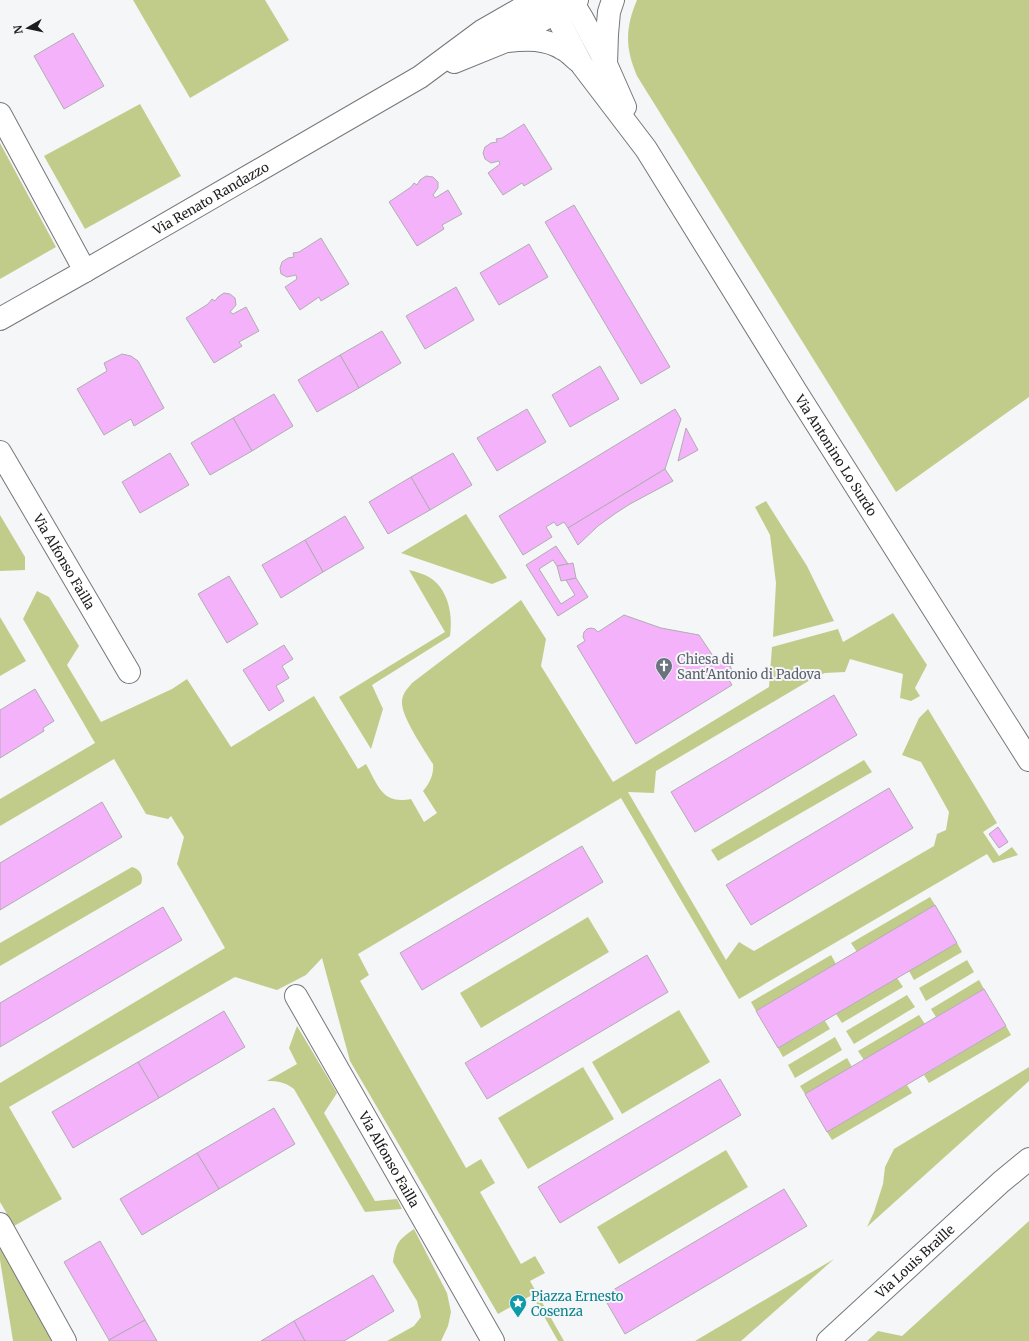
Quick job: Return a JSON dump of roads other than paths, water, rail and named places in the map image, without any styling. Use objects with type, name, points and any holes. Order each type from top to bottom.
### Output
[{"type":"street","points":[[420,76],[482,31],[536,0]]},
{"type":"street","points":[[606,64],[606,34],[609,12],[613,0]]},
{"type":"street","points":[[420,76],[506,41],[566,3]]},
{"type":"street","points":[[566,3],[606,64],[618,93],[646,149]]},
{"type":"street","points":[[566,3],[582,65]]},
{"type":"street","points":[[506,41],[529,39],[546,41],[564,49],[582,65],[646,149]]},
{"type":"street","name":"Via Renato Randazzo","points":[[0,319],[420,76]]},
{"type":"street","points":[[0,114],[85,271]]},
{"type":"street","name":"Via Antonino Lo Surdo","points":[[646,149],[1029,760]]},
{"type":"street","name":"Via Alfonso Failla","points":[[0,452],[129,672]]},
{"type":"street","name":"Via Alfonso Failla","points":[[296,996],[488,1332]]},
{"type":"street","points":[[1001,1182],[1029,1152]]},
{"type":"street","points":[[1001,1182],[1029,1159]]},
{"type":"street","name":"Via Louis Braille","points":[[828,1341],[1001,1182]]},
{"type":"street","points":[[0,1224],[65,1341]]},
{"type":"place","name":"Chiesa di Sant'Antonio di Padova","points":[[664,681]]},
{"type":"place","name":"Piazza Ernesto Cosenza","points":[[518,1318]]}]
